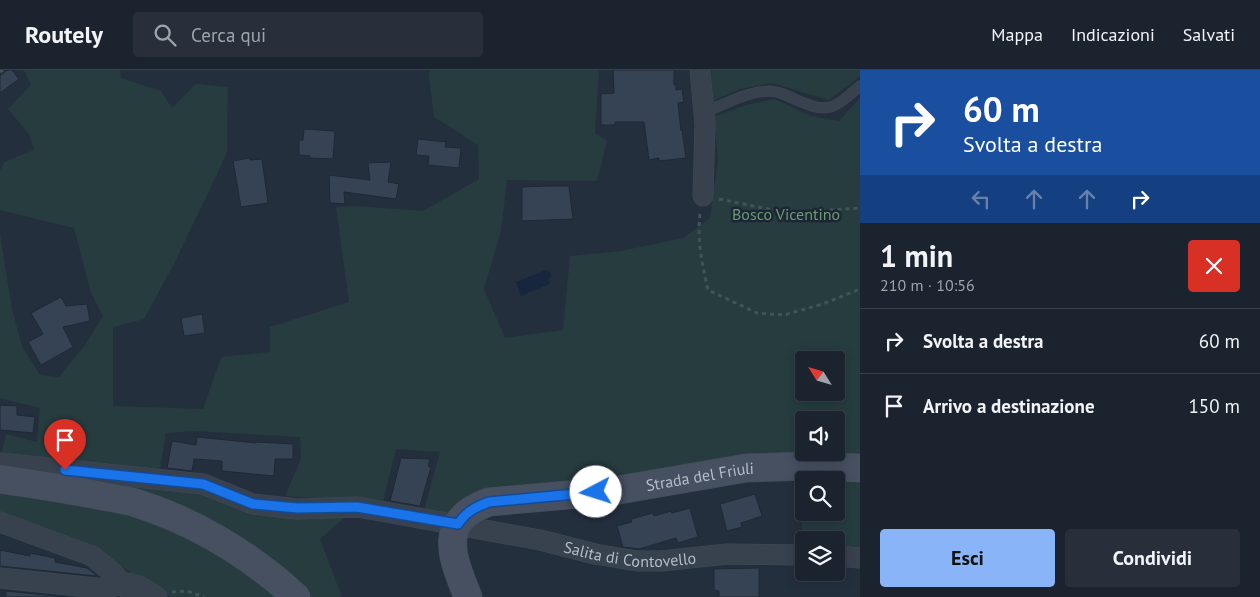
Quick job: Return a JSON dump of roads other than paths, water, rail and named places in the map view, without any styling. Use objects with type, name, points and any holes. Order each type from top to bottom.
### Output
[{"type":"main road","name":"Strada del Friuli","points":[[458,524],[464,515],[476,507],[489,502],[613,491],[746,468],[808,466],[860,468]]},
{"type":"main road","points":[[0,479],[78,491],[138,503],[178,519],[220,540],[255,563],[296,597]]},
{"type":"main road","points":[[458,524],[454,531],[452,548],[454,560],[468,597]]},
{"type":"street","points":[[700,70],[704,112],[703,196]]},
{"type":"street","name":"Salita di Contovello","points":[[0,463],[203,484],[253,504],[297,508],[357,507],[540,540],[619,559],[662,561],[728,554],[795,555]]},
{"type":"street","points":[[0,522],[92,556],[141,592]]},
{"type":"street","points":[[845,557],[860,558]]},
{"type":"street","points":[[0,578],[105,590],[115,587],[141,592]]},
{"type":"lane","points":[[704,112],[739,98],[770,91],[783,94],[814,108],[831,109],[860,86]]},
{"type":"water","points":[[546,270],[551,273],[551,277],[548,280],[550,284],[521,296],[516,282]]},
{"type":"park label","name":"Bosco Vicentino","points":[[786,214]]}]
